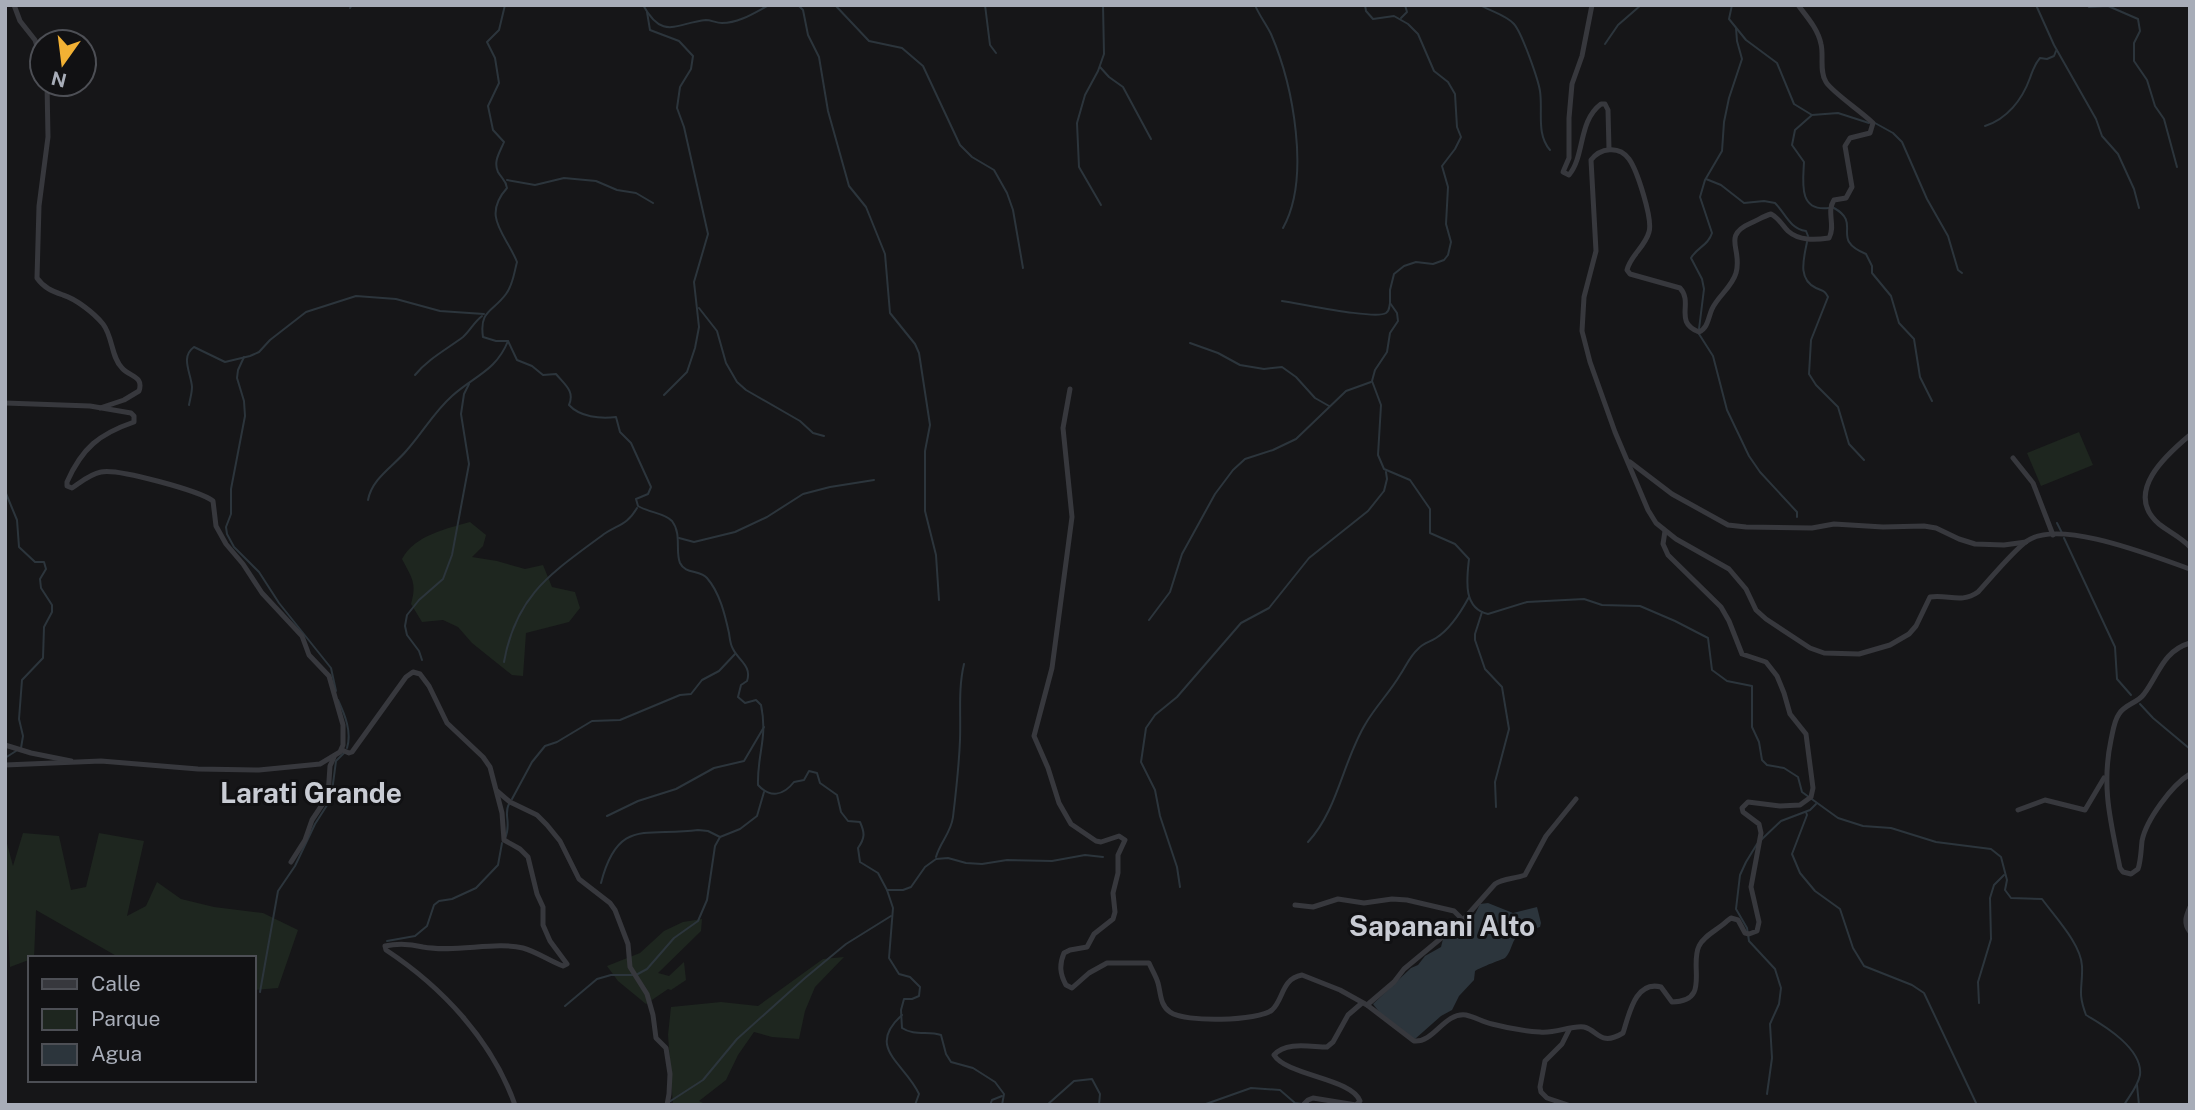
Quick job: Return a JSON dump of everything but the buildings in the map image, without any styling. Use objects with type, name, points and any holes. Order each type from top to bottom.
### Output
[{"type":"street","points":[[14,5],[28,32]]},
{"type":"street","points":[[1592,5],[1582,56],[1572,84],[1569,158],[1563,172],[1569,175],[1574,168],[1584,131],[1601,104],[1605,104],[1608,110],[1609,149]]},
{"type":"street","points":[[1798,5],[1814,26],[1821,44],[1823,74],[1827,84],[1873,122],[1871,133],[1850,138],[1845,146],[1852,187],[1846,198],[1834,200],[1830,205],[1832,234],[1829,237],[1807,239],[1792,234],[1771,214],[1737,229],[1734,235],[1738,262],[1735,275],[1718,297],[1704,330],[1699,332],[1687,324],[1684,314],[1686,299],[1680,288],[1630,274],[1627,270],[1628,263],[1649,232],[1649,217],[1630,160],[1622,153],[1609,149],[1595,155],[1591,160],[1596,251],[1584,297],[1582,331],[1615,432],[1648,510],[1665,531],[1729,569],[1746,589],[1756,610],[1766,620],[1810,648],[1824,653],[1858,654],[1890,645],[1909,634],[1922,618],[1930,597],[1959,600],[1969,598],[2026,542]]},
{"type":"street","points":[[1803,12],[1806,5]]},
{"type":"street","points":[[47,98],[48,137],[39,206],[37,278],[46,288],[81,306],[102,322],[111,337],[120,365],[141,383],[139,391],[124,400],[100,408]]},
{"type":"street","points":[[1070,390],[1063,428],[1071,496],[1070,537],[1052,668],[1034,736],[1059,803],[1071,824],[1096,841],[1119,836],[1125,840],[1118,855],[1118,873],[1113,893],[1116,908],[1113,919],[1097,931],[1087,947],[1064,953],[1061,976],[1066,985],[1072,988],[1089,973],[1107,963],[1149,963],[1165,1007],[1182,1018],[1262,1016],[1275,1007],[1279,995],[1290,981],[1303,975],[1340,990],[1364,1004],[1414,1041],[1423,1041],[1447,1020],[1459,1015],[1540,1032],[1569,1030],[1581,1026],[1602,1037],[1617,1036],[1623,1033],[1641,990],[1661,987],[1672,1002],[1687,1000],[1697,983],[1699,944],[1731,918],[1738,920],[1745,933],[1753,934],[1757,931],[1759,922],[1751,887],[1760,833],[1759,824],[1743,812],[1742,808],[1748,802],[1780,806],[1800,804],[1811,797],[1813,788],[1806,734],[1790,714],[1773,670],[1766,662],[1742,654],[1721,607],[1664,549],[1665,531]]},
{"type":"street","points":[[5,403],[100,408],[131,413],[134,422],[110,432],[87,447],[67,486],[72,488],[101,472],[116,471],[188,490],[213,501],[216,526],[226,544],[262,593],[302,635],[309,655],[329,676],[341,716],[338,754],[330,766],[328,796],[312,820],[305,841],[291,862]]},
{"type":"street","points":[[2190,435],[2155,469],[2147,485],[2146,498],[2150,514],[2190,547]]},
{"type":"street","points":[[2013,458],[2033,483],[2053,535]]},
{"type":"street","points":[[1628,459],[1672,494],[1728,525],[1812,528],[1842,524],[1924,526],[1975,544],[2004,545],[2053,535],[2111,541],[2190,569]]},
{"type":"street","points":[[2190,643],[2168,654],[2144,694],[2123,708],[2110,743],[2105,793],[2120,869],[2126,874],[2138,869],[2143,838],[2152,818],[2175,785],[2190,774]]},
{"type":"street","points":[[5,765],[101,761],[198,769],[259,770],[320,764],[338,754],[352,752],[409,673],[417,673],[429,686],[447,723],[483,757],[489,767],[502,813],[503,838],[528,858],[543,906],[543,925],[566,964],[564,966],[522,948],[509,946],[462,949],[408,944],[385,946],[386,950],[417,971],[437,989],[474,1032],[491,1054],[515,1105]]},
{"type":"street","points":[[5,745],[74,762]]},
{"type":"street","points":[[2018,810],[2045,800],[2085,810],[2106,775]]},
{"type":"street","points":[[495,789],[510,802],[537,815],[547,825],[555,834],[579,879],[610,903],[615,911],[628,944],[630,967],[651,1003],[656,1038],[666,1048],[670,1074],[667,1105]]},
{"type":"street","points":[[1303,1105],[1313,1098],[1356,1105],[1360,1101],[1353,1093],[1320,1077],[1285,1065],[1274,1055],[1280,1049],[1310,1045],[1328,1047],[1348,1014],[1394,982],[1404,969],[1463,920],[1500,880],[1525,875],[1546,836],[1576,799]]},
{"type":"street","points":[[1295,905],[1313,907],[1338,899],[1364,903],[1407,900],[1454,911],[1463,920]]},
{"type":"street","points":[[2190,907],[2185,923],[2190,932]]},
{"type":"street","points":[[1568,1105],[1547,1098],[1540,1087],[1545,1061],[1562,1044],[1569,1030]]},
{"type":"green space","points":[[2079,432],[2093,465],[2041,486],[2027,453]]},
{"type":"green space","points":[[470,522],[486,535],[483,546],[472,557],[525,569],[543,565],[552,587],[575,592],[580,608],[569,622],[526,633],[523,676],[512,675],[472,643],[458,627],[443,620],[422,622],[411,604],[414,591],[412,581],[402,559],[415,544],[432,534]]},
{"type":"green space","points":[[23,833],[59,836],[71,890],[86,887],[99,833],[144,841],[127,916],[146,906],[157,882],[181,899],[214,907],[263,913],[298,930],[278,988],[256,990],[256,956],[116,956],[36,910],[34,956],[28,956],[28,960],[10,967],[8,930],[5,930],[5,836],[13,866]]},
{"type":"green space","points":[[702,919],[701,931],[658,973],[669,976],[684,962],[686,980],[646,1004],[618,981],[607,966],[640,953],[664,931],[683,922]]},
{"type":"green space","points":[[844,957],[815,987],[805,1011],[799,1039],[772,1037],[754,1032],[738,1055],[726,1080],[699,1101],[707,1105],[673,1105],[668,1035],[671,1007],[721,1002],[758,1006],[823,959]]},
{"type":"water","points":[[1488,903],[1513,913],[1537,907],[1540,927],[1517,937],[1505,958],[1475,971],[1474,980],[1459,996],[1452,1010],[1415,1039],[1411,1038],[1373,1004],[1425,956],[1441,947],[1443,939],[1464,934],[1468,921],[1480,904]]},
{"type":"waterway","points":[[505,5],[499,30],[487,42],[495,58],[499,83],[488,106],[493,130],[504,142],[496,164],[507,188],[496,208],[496,217],[517,262],[508,290],[485,316],[483,337],[508,341],[517,360],[532,366],[543,375],[556,374],[570,392],[569,405],[574,409],[584,415],[616,417],[620,432],[631,443],[651,487],[648,494],[636,499],[638,506],[672,521],[677,531],[680,563],[685,569],[704,576],[712,584],[726,619],[732,647],[748,671],[747,681],[741,685],[738,697],[745,703],[756,700],[761,705],[763,737],[758,785],[767,792],[781,793],[794,782],[804,780],[809,771],[817,773],[820,783],[837,795],[841,812],[848,821],[860,822],[863,829],[858,848],[860,862],[878,873],[893,908],[889,958],[899,974],[910,977],[920,987],[919,996],[904,999],[901,1010],[902,1028],[911,1032],[941,1035],[951,1062],[973,1068],[995,1082],[1004,1094],[1002,1105]]},
{"type":"waterway","points":[[643,5],[657,23],[671,27],[706,20],[722,23],[734,21],[769,5]]},
{"type":"waterway","points":[[798,5],[803,10],[808,35],[819,57],[828,111],[849,186],[866,207],[885,254],[890,313],[919,353],[930,425],[925,451],[925,511],[936,555],[939,600]]},
{"type":"waterway","points":[[835,5],[869,41],[902,48],[923,66],[960,145],[972,157],[994,170],[1007,193],[1013,210],[1023,268]]},
{"type":"waterway","points":[[985,5],[990,45],[996,53]]},
{"type":"waterway","points":[[1101,205],[1079,167],[1077,123],[1085,95],[1104,54],[1103,5]]},
{"type":"waterway","points":[[1255,5],[1279,55],[1296,131],[1296,184],[1283,228]]},
{"type":"waterway","points":[[1365,5],[1366,11],[1373,19],[1394,16],[1408,24],[1418,34],[1434,71],[1448,82],[1455,94],[1457,127],[1461,137],[1442,166],[1448,187],[1446,224],[1451,242],[1448,255],[1444,260],[1433,264],[1416,262],[1404,266],[1394,274],[1390,303],[1397,313],[1398,321],[1390,333],[1387,352],[1375,370],[1372,381],[1381,405],[1378,455],[1384,469],[1410,480],[1430,509],[1430,533],[1455,544],[1469,559],[1468,591],[1474,606],[1488,614],[1527,602],[1584,599],[1602,605],[1640,606],[1675,621],[1708,638],[1712,670],[1727,681],[1752,686],[1752,727],[1759,742],[1762,760],[1767,765],[1784,768],[1798,777],[1802,792],[1838,818],[1863,826],[1891,828],[1936,842],[1991,849],[2001,857],[2007,880],[2005,890],[2011,898],[2042,899],[2072,940],[2081,958],[2081,995],[2086,1015],[2121,1039],[2136,1056],[2140,1075],[2136,1087],[2124,1105]]},
{"type":"waterway","points":[[1401,18],[1407,12],[1405,5]]},
{"type":"waterway","points":[[1480,5],[1511,21],[1521,37],[1539,85],[1541,130],[1550,150]]},
{"type":"waterway","points":[[1605,44],[1618,25],[1641,5]]},
{"type":"waterway","points":[[1732,5],[1729,19],[1746,40],[1777,63],[1794,104],[1812,115],[1838,113],[1869,123]]},
{"type":"waterway","points":[[2036,5],[2054,45],[2096,119],[2102,136],[2118,154],[2134,189],[2139,208]]},
{"type":"waterway","points":[[2087,5],[2108,6],[2138,19],[2140,31],[2134,43],[2134,61],[2147,80],[2155,106],[2164,119],[2177,167]]},
{"type":"waterway","points":[[647,12],[650,30],[679,41],[693,56],[691,69],[680,87],[677,108],[684,127],[708,234],[694,282],[699,327],[695,348],[687,372],[664,395]]},
{"type":"waterway","points":[[1699,329],[1704,289],[1691,258],[1712,233],[1700,197],[1705,180],[1722,151],[1729,98],[1742,59],[1736,28]]},
{"type":"waterway","points":[[1985,126],[2000,119],[2013,108],[2023,94],[2040,58],[2054,56],[2056,51]]},
{"type":"waterway","points":[[1100,67],[1123,87],[1151,139]]},
{"type":"waterway","points":[[1812,115],[1795,130],[1792,145],[1804,162],[1803,186],[1807,200],[1819,208],[1829,208]]},
{"type":"waterway","points":[[1875,123],[1893,133],[1902,142],[1927,199],[1948,236],[1958,270],[1962,273]]},
{"type":"waterway","points":[[507,180],[535,185],[564,178],[596,181],[617,190],[636,193],[653,203]]},
{"type":"waterway","points":[[1706,179],[1721,185],[1744,203],[1775,203],[1792,224],[1806,231],[1808,236]]},
{"type":"waterway","points":[[1834,208],[1846,220],[1849,243],[1866,254],[1872,266],[1872,273],[1891,296],[1899,323],[1914,339],[1920,377],[1932,401]]},
{"type":"waterway","points":[[1807,242],[1804,274],[1810,284],[1828,297],[1811,340],[1809,374],[1838,407],[1849,444],[1864,460]]},
{"type":"waterway","points":[[189,405],[192,387],[187,360],[194,347],[225,362],[250,356],[259,352],[306,312],[356,296],[396,299],[440,311],[484,314]]},
{"type":"waterway","points":[[1282,301],[1379,315],[1389,310],[1390,303]]},
{"type":"waterway","points":[[699,308],[717,331],[726,363],[737,382],[800,421],[813,433],[824,436]]},
{"type":"waterway","points":[[415,375],[463,337],[482,316]]},
{"type":"waterway","points":[[1699,334],[1713,356],[1727,410],[1749,456],[1797,512],[1797,517]]},
{"type":"waterway","points":[[368,500],[374,485],[440,409],[460,389],[491,366],[508,341]]},
{"type":"waterway","points":[[1190,343],[1218,353],[1240,365],[1264,369],[1282,367],[1296,377],[1315,398],[1329,406]]},
{"type":"waterway","points":[[244,357],[237,378],[244,401],[245,416],[231,489],[231,514],[226,527],[227,534],[234,547],[259,572],[279,603],[331,668],[336,691]]},
{"type":"waterway","points":[[1149,620],[1170,592],[1182,554],[1215,494],[1233,470],[1245,459],[1296,439],[1346,391],[1371,382]]},
{"type":"waterway","points":[[422,660],[407,635],[405,626],[407,615],[419,600],[443,579],[452,555],[469,464],[461,414],[464,394],[469,384]]},
{"type":"waterway","points":[[1180,887],[1155,790],[1141,762],[1146,728],[1155,715],[1177,697],[1241,623],[1269,608],[1309,558],[1368,511],[1384,491],[1386,472]]},
{"type":"waterway","points":[[679,538],[694,542],[735,532],[767,517],[803,494],[874,480]]},
{"type":"waterway","points":[[5,491],[17,520],[19,547],[35,562],[44,562],[46,569],[40,579],[41,588],[52,605],[52,612],[44,627],[43,658],[22,680],[19,719],[23,736],[21,748]]},
{"type":"waterway","points":[[504,662],[517,619],[539,587],[568,561],[626,521],[637,508]]},
{"type":"waterway","points":[[2057,523],[2062,533]]},
{"type":"waterway","points":[[2064,538],[2115,647],[2117,679],[2131,695]]},
{"type":"waterway","points":[[1308,842],[1326,815],[1358,737],[1370,717],[1413,655],[1422,645],[1446,630],[1469,597]]},
{"type":"waterway","points":[[1482,612],[1475,640],[1485,669],[1502,687],[1509,729],[1495,782],[1496,807]]},
{"type":"waterway","points":[[512,799],[532,762],[545,746],[557,742],[592,721],[620,720],[680,695],[691,694],[702,680],[719,671],[735,654]]},
{"type":"waterway","points":[[936,857],[953,817],[964,664]]},
{"type":"waterway","points":[[338,700],[348,730],[347,748]]},
{"type":"waterway","points":[[2140,704],[2190,749]]},
{"type":"waterway","points":[[607,816],[638,801],[676,789],[714,768],[744,761],[764,727]]},
{"type":"waterway","points":[[5,758],[16,751]]},
{"type":"waterway","points":[[260,992],[278,891],[295,866],[315,824],[331,799],[336,761],[344,753]]},
{"type":"waterway","points":[[565,1006],[597,979],[611,975],[636,975],[647,969],[674,938],[698,921],[707,900],[715,846],[720,837],[740,829],[757,816],[764,792]]},
{"type":"waterway","points":[[505,838],[509,804]]},
{"type":"waterway","points":[[1761,840],[1781,821],[1810,810],[1816,804]]},
{"type":"waterway","points":[[1806,812],[1792,854],[1800,873],[1815,891],[1840,909],[1853,948],[1864,966],[1912,985],[1924,993],[1977,1105]]},
{"type":"waterway","points":[[601,883],[616,848],[637,834],[698,830],[720,837]]},
{"type":"waterway","points":[[387,941],[415,936],[427,926],[434,905],[439,901],[452,899],[476,888],[498,865],[502,843]]},
{"type":"waterway","points":[[1757,844],[1740,875],[1736,909],[1747,928],[1749,941],[1775,969],[1781,988],[1779,1004],[1770,1024],[1772,1058],[1767,1094]]},
{"type":"waterway","points":[[887,890],[911,887],[925,867],[936,859],[948,858],[982,864],[1007,860],[1052,861],[1085,855],[1103,857]]},
{"type":"waterway","points":[[1979,1003],[1978,982],[1991,939],[1990,898],[1994,885],[2004,875]]},
{"type":"waterway","points":[[669,1102],[703,1080],[737,1039],[805,978],[846,944],[891,916]]},
{"type":"waterway","points":[[902,1015],[887,1037],[887,1046],[919,1094],[915,1105]]},
{"type":"waterway","points":[[1047,1105],[1074,1081],[1092,1079],[1100,1094],[1099,1105]]},
{"type":"waterway","points":[[2137,1085],[2139,1105]]},
{"type":"waterway","points":[[1203,1105],[1251,1088],[1280,1090],[1295,1103],[1302,1104]]},
{"type":"waterway","points":[[990,1105],[992,1100],[1002,1096]]},
{"type":"waterway","points":[[1307,1104],[1320,1105]]},
{"type":"district","name":"Larati Grande","points":[[311,793]]},
{"type":"district","name":"Sapanani Alto","points":[[1442,926]]}]
